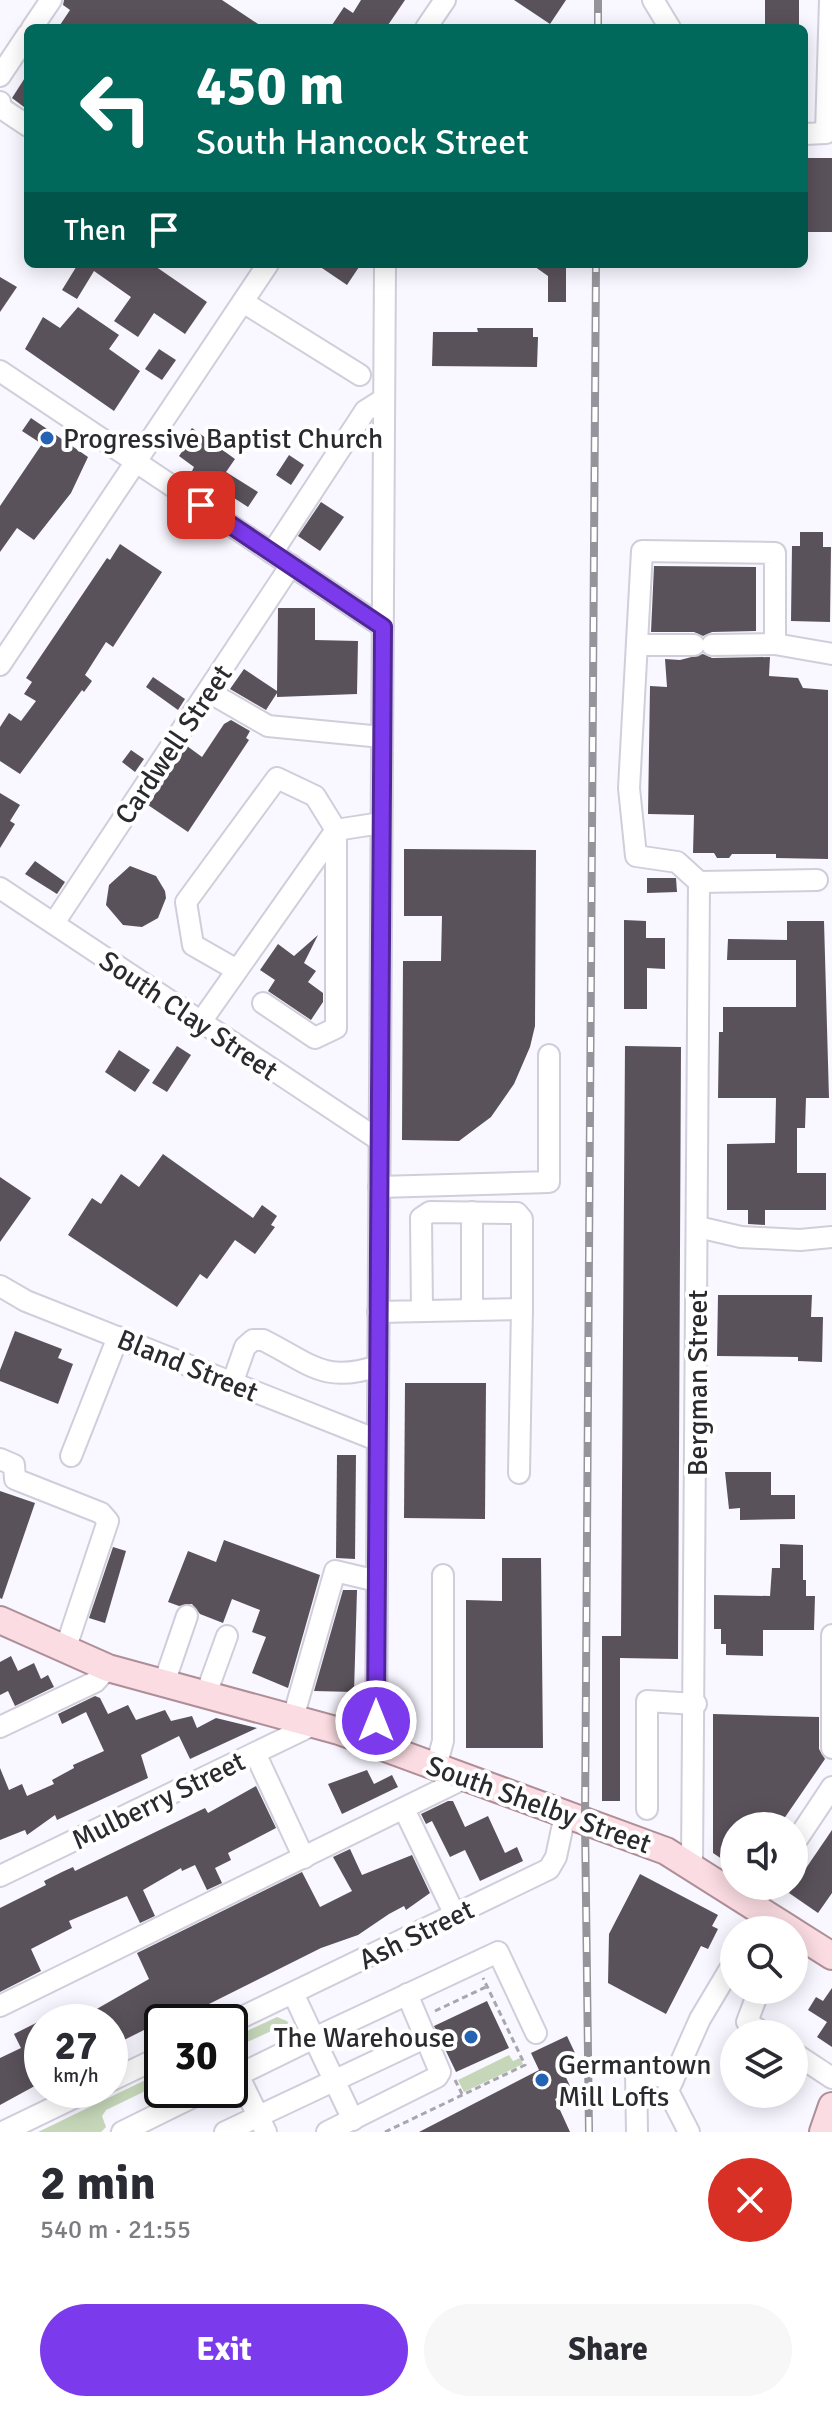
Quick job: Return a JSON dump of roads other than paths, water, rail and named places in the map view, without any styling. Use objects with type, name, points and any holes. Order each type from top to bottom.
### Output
[{"type":"main road","name":"South Shelby Street","points":[[0,1620],[108,1668],[304,1721],[376,1744],[666,1851],[759,1908]]},
{"type":"main road","name":"South Shelby Street","points":[[808,1941],[832,1956]]},
{"type":"main road","points":[[823,2132],[832,2106]]},
{"type":"street","points":[[35,24],[51,0]]},
{"type":"street","points":[[429,24],[445,0]]},
{"type":"street","points":[[653,0],[668,24]]},
{"type":"street","points":[[808,134],[826,133],[830,117],[830,0]]},
{"type":"street","points":[[0,76],[24,40]]},
{"type":"street","points":[[0,102],[1,108],[24,123]]},
{"type":"street","points":[[0,665],[243,302],[260,268]]},
{"type":"street","points":[[376,1744],[385,268]]},
{"type":"street","points":[[243,302],[360,375]]},
{"type":"street","points":[[0,371],[383,627]]},
{"type":"street","points":[[272,553],[365,411],[384,399]]},
{"type":"street","points":[[775,644],[775,553],[642,551],[629,788],[636,856],[677,862],[700,890],[817,880]]},
{"type":"street","name":"Cardwell Street","points":[[54,923],[291,565]]},
{"type":"street","points":[[637,645],[775,644],[832,654]]},
{"type":"street","points":[[209,692],[268,726],[382,737]]},
{"type":"street","points":[[235,969],[193,945],[186,902],[277,778],[315,796],[336,830],[336,1028],[315,1038],[263,1003]]},
{"type":"street","points":[[200,1023],[235,969],[336,830],[381,823]]},
{"type":"street","name":"South Clay Street","points":[[0,888],[379,1140]]},
{"type":"street","name":"Bergman Street","points":[[692,1867],[696,1704],[700,890]]},
{"type":"street","points":[[379,1187],[549,1182],[549,1055]]},
{"type":"street","points":[[422,1311],[421,1218],[430,1212],[517,1213],[522,1219],[519,1473]]},
{"type":"street","points":[[472,1212],[472,1310]]},
{"type":"street","points":[[698,1227],[741,1237],[800,1240],[832,1237]]},
{"type":"street","name":"Bland Street","points":[[0,1286],[26,1301],[377,1440]]},
{"type":"street","points":[[378,1312],[522,1309]]},
{"type":"street","points":[[71,1456],[118,1337]]},
{"type":"street","points":[[232,1384],[245,1347],[253,1340],[263,1340],[332,1375],[350,1376],[378,1366]]},
{"type":"street","points":[[350,1376],[378,1395]]},
{"type":"street","points":[[0,1459],[14,1465],[15,1479],[101,1513],[108,1521],[65,1650]]},
{"type":"street","points":[[304,1721],[335,1571],[377,1581]]},
{"type":"street","points":[[436,1767],[443,1741],[443,1575]]},
{"type":"street","points":[[164,1683],[187,1616]]},
{"type":"street","points":[[832,1635],[832,1748]]},
{"type":"street","points":[[206,1694],[227,1636]]},
{"type":"street","points":[[0,1727],[95,1682],[108,1668]]},
{"type":"street","points":[[647,1809],[647,1701],[696,1704]]},
{"type":"street","name":"Mulberry Street","points":[[0,1876],[255,1753],[304,1721]]},
{"type":"street","points":[[255,1753],[304,1858]]},
{"type":"street","points":[[0,2006],[465,1778]]},
{"type":"street","points":[[808,1823],[832,1788]]},
{"type":"street","points":[[404,1809],[455,1915]]},
{"type":"street","name":"Ash Street","points":[[248,2014],[549,1869],[556,1857],[565,1815]]},
{"type":"street","points":[[248,2070],[498,1952],[536,2033]]},
{"type":"street","points":[[689,2132],[668,2091],[700,2019],[720,1985]]},
{"type":"street","points":[[293,1993],[353,2120]]},
{"type":"street","points":[[327,2132],[437,2077],[441,2068],[407,1994]]},
{"type":"street","points":[[225,2132],[262,2124],[333,2080],[427,2037]]},
{"type":"street","points":[[808,2062],[832,2078]]},
{"type":"street","points":[[637,2132],[636,2070],[673,2080]]},
{"type":"street","points":[[248,2100],[262,2124]]},
{"type":"street","points":[[3,2132],[53,2108]]},
{"type":"street","points":[[122,2132],[171,2108]]},
{"type":"railway","points":[[598,0],[598,24]]},
{"type":"railway","points":[[589,2132],[585,1822],[596,268]]},
{"type":"place","name":"Progressive Baptist Church","points":[[47,438]]},
{"type":"place","name":"The Warehouse","points":[[471,2037]]},
{"type":"place","name":"Germantown Mill Lofts","points":[[542,2080]]}]
